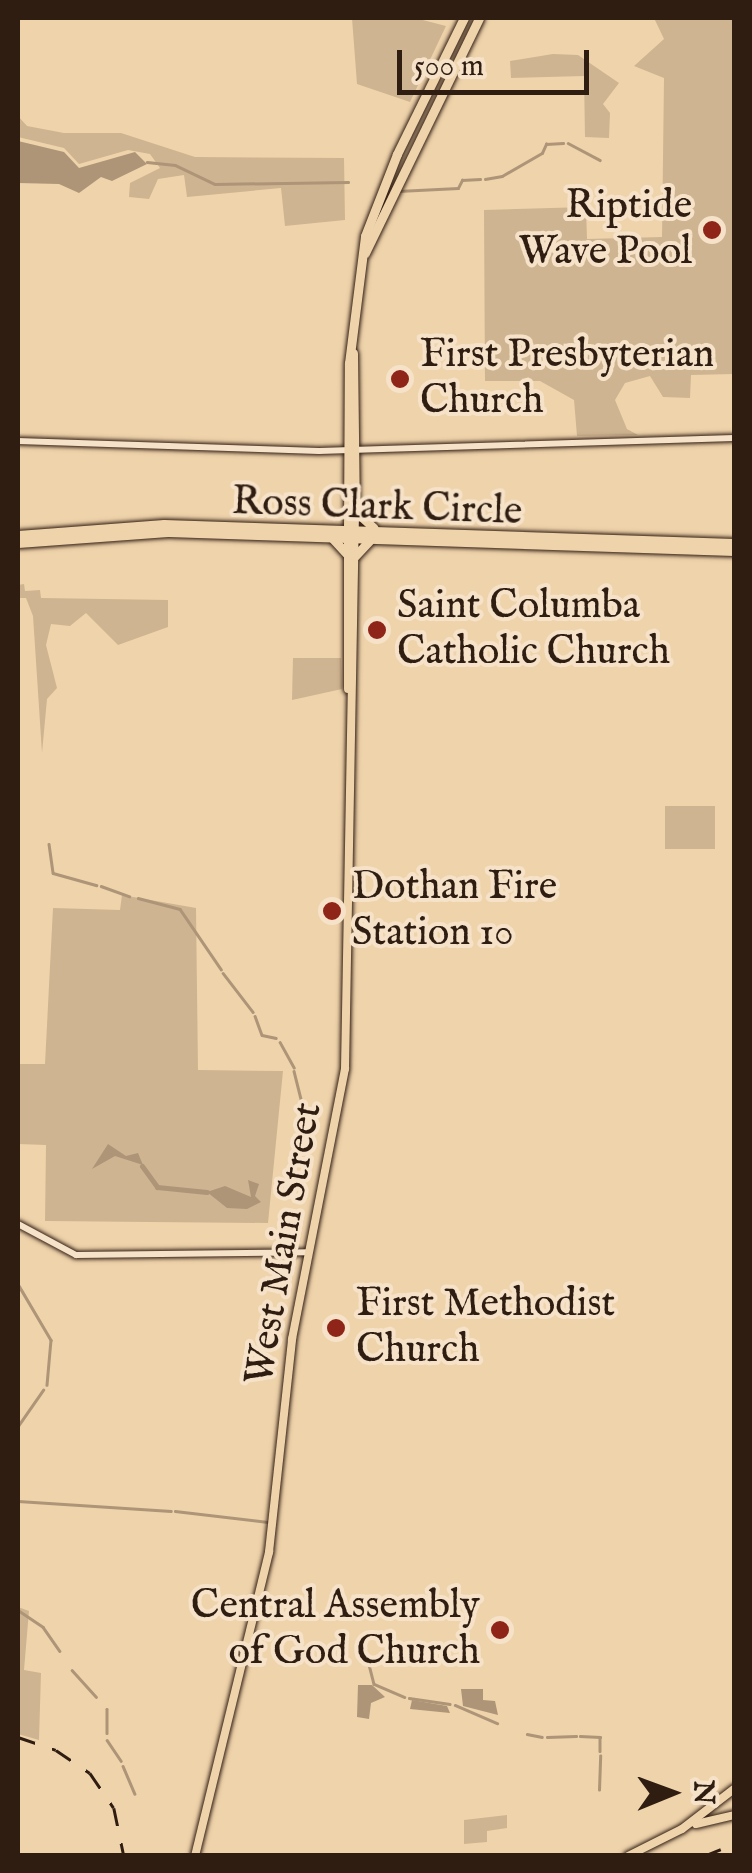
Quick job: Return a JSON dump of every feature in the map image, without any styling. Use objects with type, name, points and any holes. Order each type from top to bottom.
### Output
[{"type":"highway","name":"West Main Street","points":[[351,534],[353,351],[364,255],[408,131],[464,18]]},
{"type":"highway","name":"West Main Street","points":[[384,200],[478,18]]},
{"type":"highway","points":[[452,41],[462,50]]},
{"type":"highway","points":[[408,131],[418,140]]},
{"type":"highway","points":[[408,131],[412,151]]},
{"type":"highway","points":[[352,511],[374,534],[351,555],[331,533],[352,511]]},
{"type":"highway","name":"Ross Clark Circle","points":[[18,535],[124,524],[530,540],[734,543]]},
{"type":"highway","name":"Ross Clark Circle","points":[[18,543],[124,532],[225,529]]},
{"type":"highway","name":"Ross Clark Circle","points":[[374,534],[462,542],[488,534],[530,540]]},
{"type":"highway","name":"Ross Clark Circle","points":[[639,543],[719,550],[733,558]]},
{"type":"main road","points":[[18,442],[352,450],[734,438]]},
{"type":"main road","name":"West Main Street","points":[[195,1856],[269,1552],[306,1268],[346,1058],[351,534]]},
{"type":"main road","points":[[18,1224],[76,1254],[309,1252]]},
{"type":"main road","points":[[294,1252],[312,1236]]},
{"type":"main road","points":[[294,1252],[306,1268]]},
{"type":"main road","points":[[628,1856],[720,1812],[734,1788]]},
{"type":"shaded area","points":[[352,18],[415,18],[446,26],[410,102],[357,84]]},
{"type":"shaded area","points":[[654,18],[734,18],[734,374],[691,375],[690,398],[663,397],[650,376],[625,383],[615,400],[627,429],[638,435],[577,436],[574,400],[540,381],[485,381],[484,210],[586,207],[587,239],[662,237],[664,78],[634,66],[664,39]]},
{"type":"shaded area","points":[[553,54],[578,55],[619,83],[603,104],[610,113],[609,138],[585,137],[584,76],[511,78],[510,61]]},
{"type":"shaded area","points":[[18,116],[27,126],[64,133],[121,133],[195,157],[344,158],[345,220],[285,226],[281,188],[187,197],[184,175],[158,179],[149,199],[129,197],[130,183],[160,168],[150,154],[128,150],[79,164],[64,148],[18,137]]},
{"type":"shaded area","points":[[18,141],[64,152],[79,168],[135,152],[147,164],[112,181],[101,177],[79,193],[59,184],[18,183]]},
{"type":"shaded area","points":[[24,584],[25,591],[40,590],[41,598],[168,600],[168,627],[118,645],[86,613],[70,626],[51,624],[46,645],[57,688],[47,699],[42,753],[33,616],[26,598],[18,598],[18,585]]},
{"type":"shaded area","points":[[293,658],[341,658],[342,689],[292,700]]},
{"type":"shaded area","points":[[665,806],[715,806],[715,849],[665,849]]},
{"type":"shaded area","points":[[122,895],[196,908],[198,1070],[283,1071],[268,1223],[45,1221],[46,1145],[18,1144],[18,1064],[45,1064],[53,908],[120,910]]},
{"type":"shaded area","points":[[108,1144],[126,1156],[138,1153],[143,1165],[115,1156],[92,1169]]},
{"type":"shaded area","points":[[248,1180],[259,1184],[255,1196],[261,1202],[247,1209],[227,1208],[207,1192],[225,1186],[251,1197]]},
{"type":"shaded area","points":[[18,1607],[29,1611],[24,1670],[41,1673],[39,1740],[18,1734]]},
{"type":"shaded area","points":[[358,1685],[372,1685],[385,1697],[371,1703],[369,1719],[357,1717]]},
{"type":"shaded area","points":[[461,1689],[483,1689],[483,1700],[495,1701],[498,1715],[463,1706]]},
{"type":"shaded area","points":[[412,1700],[447,1706],[450,1713],[410,1709]]},
{"type":"shaded area","points":[[507,1815],[507,1828],[487,1831],[487,1842],[464,1844],[464,1820]]},
{"type":"waterway","points":[[485,179],[502,176],[542,153],[546,144],[563,143]]},
{"type":"waterway","points":[[568,143],[600,160]]},
{"type":"waterway","points":[[147,162],[175,165],[215,184],[348,182]]},
{"type":"waterway","points":[[398,191],[458,188],[462,180],[480,179]]},
{"type":"waterway","points":[[49,844],[53,873],[96,885]]},
{"type":"waterway","points":[[101,886],[129,896]]},
{"type":"waterway","points":[[138,898],[180,909],[221,969]]},
{"type":"waterway","points":[[223,973],[253,1012]]},
{"type":"waterway","points":[[255,1016],[262,1035],[276,1038]]},
{"type":"waterway","points":[[280,1042],[294,1067]]},
{"type":"waterway","points":[[294,1071],[303,1106]]},
{"type":"waterway","points":[[142,1166],[157,1187],[207,1192]]},
{"type":"waterway","points":[[18,1284],[51,1340],[47,1385]]},
{"type":"waterway","points":[[18,1426],[43,1390]]},
{"type":"waterway","points":[[18,1501],[171,1511]]},
{"type":"waterway","points":[[175,1511],[269,1522]]},
{"type":"waterway","points":[[18,1610],[43,1627],[60,1651]]},
{"type":"waterway","points":[[363,1641],[374,1684],[404,1697]]},
{"type":"waterway","points":[[72,1670],[96,1697]]},
{"type":"waterway","points":[[409,1698],[450,1704]]},
{"type":"waterway","points":[[455,1705],[497,1723]]},
{"type":"waterway","points":[[107,1709],[107,1733]]},
{"type":"waterway","points":[[527,1734],[542,1737]]},
{"type":"waterway","points":[[547,1737],[576,1736]]},
{"type":"waterway","points":[[580,1736],[600,1737],[600,1751]]},
{"type":"waterway","points":[[107,1740],[121,1761]]},
{"type":"waterway","points":[[599,1790],[600,1756]]},
{"type":"waterway","points":[[123,1766],[135,1794]]},
{"type":"railway","points":[[18,1737],[56,1750],[90,1773],[114,1808],[124,1856]]},
{"type":"railway","points":[[704,1856],[734,1844]]},
{"type":"place","name":"Riptide Wave Pool","points":[[712,230]]},
{"type":"place","name":"First Presbyterian Church","points":[[400,379]]},
{"type":"place","name":"Saint Columba Catholic Church","points":[[377,630]]},
{"type":"place","name":"Dothan Fire Station 10","points":[[332,911]]},
{"type":"place","name":"First Methodist Church","points":[[336,1328]]},
{"type":"place","name":"Central Assembly of God Church","points":[[500,1630]]}]
